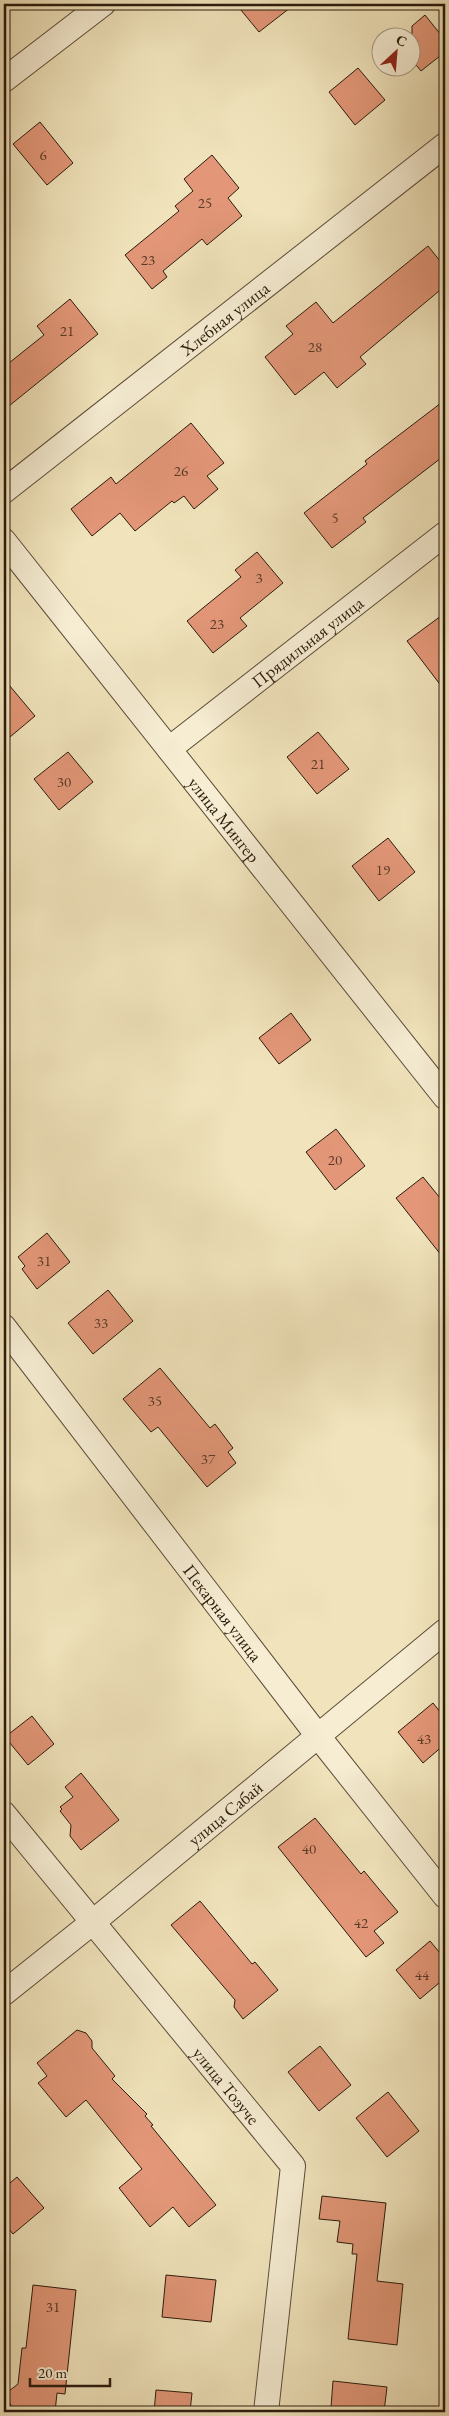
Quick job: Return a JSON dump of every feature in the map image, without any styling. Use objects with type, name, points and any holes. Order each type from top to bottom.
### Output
[{"type":"street","points":[[4,80],[103,4]]},
{"type":"street","name":"Хлебная улица","points":[[4,492],[445,145]]},
{"type":"street","name":"Прядильная улица","points":[[169,749],[445,534]]},
{"type":"street","name":"улица Мингер","points":[[4,541],[169,749],[438,1077],[445,1097]]},
{"type":"street","name":"Пекарная улица","points":[[4,1327],[318,1736],[445,1896]]},
{"type":"street","name":"улица Сабай","points":[[4,1993],[93,1922],[445,1631]]},
{"type":"street","name":"улица Тозуче","points":[[4,1814],[293,2166],[266,2412]]},
{"type":"building","points":[[236,4],[295,4],[259,32]]},
{"type":"building","points":[[425,15],[445,40],[445,52],[422,70],[422,28],[412,28]]},
{"type":"building","points":[[358,68],[385,100],[355,125],[329,92]]},
{"type":"building","points":[[40,122],[73,163],[47,185],[13,144]]},
{"type":"building","points":[[212,155],[239,188],[228,198],[242,216],[207,245],[202,239],[163,271],[167,277],[152,289],[125,255],[179,211],[175,206],[193,191],[184,179]]},
{"type":"building","points":[[428,246],[445,267],[445,286],[360,357],[366,364],[337,388],[324,372],[295,395],[265,357],[293,334],[286,326],[316,302],[333,323]]},
{"type":"building","points":[[70,299],[98,334],[4,410],[4,367],[44,335],[37,326]]},
{"type":"building","points":[[445,400],[445,455],[363,518],[366,522],[332,548],[304,513],[367,464],[365,461]]},
{"type":"building","points":[[191,423],[224,463],[207,476],[218,489],[194,509],[184,496],[174,503],[172,501],[135,531],[120,513],[92,536],[71,509],[111,477],[116,484]]},
{"type":"building","points":[[257,552],[283,583],[240,618],[247,626],[213,653],[187,621],[241,577],[235,570]]},
{"type":"building","points":[[445,613],[445,691],[407,641]]},
{"type":"building","points":[[4,679],[35,716],[4,742]]},
{"type":"building","points":[[318,732],[349,769],[317,794],[287,757]]},
{"type":"building","points":[[68,752],[93,782],[59,810],[34,779]]},
{"type":"building","points":[[388,838],[415,872],[379,901],[352,866]]},
{"type":"building","points":[[291,1013],[311,1040],[279,1064],[259,1038]]},
{"type":"building","points":[[336,1129],[365,1166],[335,1190],[306,1152]]},
{"type":"building","points":[[423,1177],[445,1204],[445,1260],[396,1198]]},
{"type":"building","points":[[47,1233],[70,1262],[37,1289],[22,1269],[25,1266],[18,1257]]},
{"type":"building","points":[[108,1290],[133,1321],[93,1354],[68,1323]]},
{"type":"building","points":[[160,1368],[210,1428],[215,1424],[233,1448],[228,1452],[236,1463],[207,1487],[158,1427],[151,1432],[123,1399]]},
{"type":"building","points":[[433,1703],[445,1718],[445,1744],[423,1763],[398,1732]]},
{"type":"building","points":[[32,1716],[54,1744],[28,1765],[5,1737]]},
{"type":"building","points":[[81,1773],[119,1820],[81,1850],[70,1836],[71,1825],[60,1811],[62,1809],[60,1807],[73,1797],[65,1787]]},
{"type":"building","points":[[315,1818],[361,1874],[364,1871],[398,1912],[374,1931],[384,1943],[366,1957],[278,1847]]},
{"type":"building","points":[[200,1901],[252,1964],[255,1962],[278,1990],[243,2019],[234,2007],[235,2000],[171,1925]]},
{"type":"building","points":[[430,1941],[445,1959],[445,1978],[420,1999],[396,1970]]},
{"type":"building","points":[[77,2030],[86,2033],[92,2041],[92,2048],[115,2076],[112,2079],[147,2114],[145,2116],[153,2125],[151,2126],[216,2205],[189,2227],[173,2207],[150,2227],[119,2188],[142,2169],[86,2100],[66,2117],[38,2083],[47,2076],[37,2063]]},
{"type":"building","points":[[320,2046],[351,2085],[319,2111],[288,2072]]},
{"type":"building","points":[[388,2092],[419,2131],[387,2157],[356,2118]]},
{"type":"building","points":[[17,2177],[44,2208],[13,2234],[4,2223],[4,2188]]},
{"type":"building","points":[[322,2196],[386,2203],[377,2281],[403,2284],[397,2345],[348,2339],[357,2254],[352,2254],[353,2244],[337,2242],[340,2221],[319,2219]]},
{"type":"building","points":[[166,2275],[216,2280],[211,2322],[162,2317]]},
{"type":"building","points":[[33,2285],[76,2290],[65,2394],[57,2393],[55,2412],[13,2408],[8,2401],[9,2391],[18,2384],[22,2348],[26,2348]]},
{"type":"building","points":[[333,2381],[387,2387],[384,2412],[336,2412],[337,2408],[331,2407]]},
{"type":"building","points":[[156,2390],[192,2393],[190,2412],[154,2412]]}]
